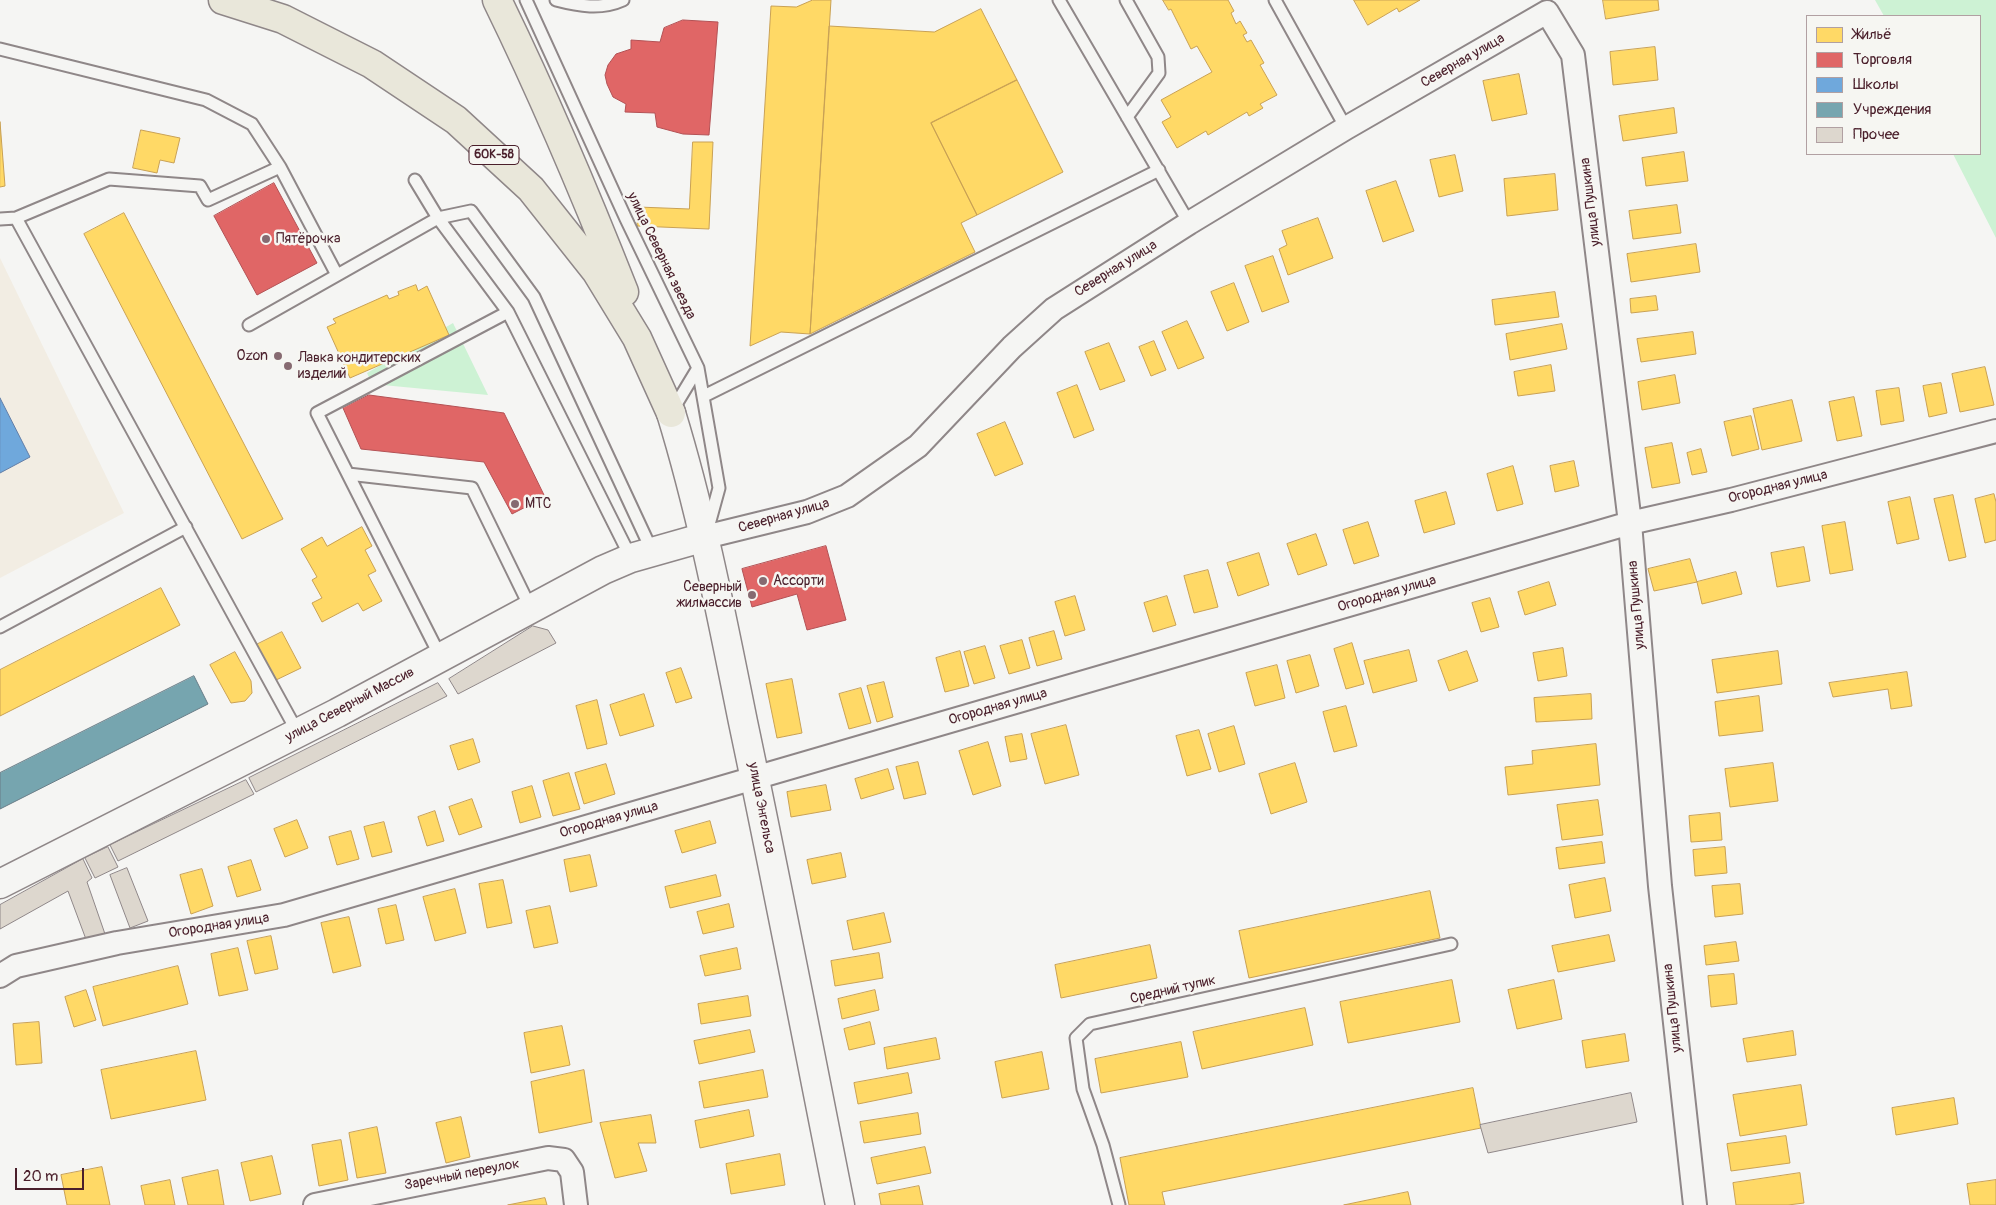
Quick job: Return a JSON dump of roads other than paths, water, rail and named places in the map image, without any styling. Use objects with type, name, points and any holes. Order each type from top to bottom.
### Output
[{"type":"highway","name":"60К-58","points":[[223,0],[283,19],[372,64],[456,120],[532,189],[596,270],[636,338],[671,413]]},
{"type":"highway","points":[[497,0],[535,77],[598,226],[671,413]]},
{"type":"main road","name":"улица Энгельса","points":[[671,413],[690,476],[705,537],[840,1205]]},
{"type":"main road","name":"улица Северный Массив","points":[[0,884],[641,554],[705,537]]},
{"type":"street","name":"Северная улица","points":[[705,537],[807,512],[847,496],[918,446],[1012,347],[1054,308],[1543,6]]},
{"type":"street","name":"улица Пушкина","points":[[1543,6],[1573,55],[1630,523],[1660,886],[1695,1205]]},
{"type":"street","name":"Огородная улица","points":[[0,976],[16,966],[117,942],[284,915],[1630,523],[1740,497],[1996,431]]},
{"type":"street","name":"Заречный переулок","points":[[314,1205],[548,1158],[564,1160],[572,1172],[576,1205]]},
{"type":"lane","name":"улица Северная звезда","points":[[526,0],[626,220],[698,368],[719,488],[705,537]]},
{"type":"lane","points":[[556,0],[580,6],[601,6],[623,0]]},
{"type":"lane","points":[[1059,0],[1189,223]]},
{"type":"lane","points":[[1126,0],[1158,57],[1159,73],[1127,117]]},
{"type":"lane","points":[[1275,0],[1346,128]]},
{"type":"lane","points":[[0,49],[206,100],[252,124],[280,167],[337,275]]},
{"type":"lane","points":[[0,219],[16,218],[109,179],[200,186],[208,200],[280,167]]},
{"type":"lane","points":[[704,396],[1159,170]]},
{"type":"lane","points":[[415,180],[438,218],[508,312],[641,554]]},
{"type":"lane","points":[[249,325],[438,218],[471,211],[534,297],[641,554]]},
{"type":"lane","points":[[16,218],[298,732]]},
{"type":"lane","points":[[441,658],[317,413],[508,312]]},
{"type":"lane","points":[[671,413],[698,368]]},
{"type":"lane","points":[[348,474],[472,488],[532,609]]},
{"type":"lane","points":[[0,626],[186,527]]},
{"type":"lane","name":"Средний тупик","points":[[1119,1205],[1102,1145],[1083,1089],[1076,1038],[1090,1024],[1451,944]]},
{"type":"place","name":"Пятёрочка","points":[[266,239]]},
{"type":"place","name":"Ozon","points":[[278,356]]},
{"type":"place","name":"Лавка кондитерских изделий","points":[[288,366]]},
{"type":"place","name":"МТС","points":[[515,504]]},
{"type":"place","name":"Ассорти","points":[[763,581]]},
{"type":"place","name":"Северный жилмассив","points":[[752,595]]}]
